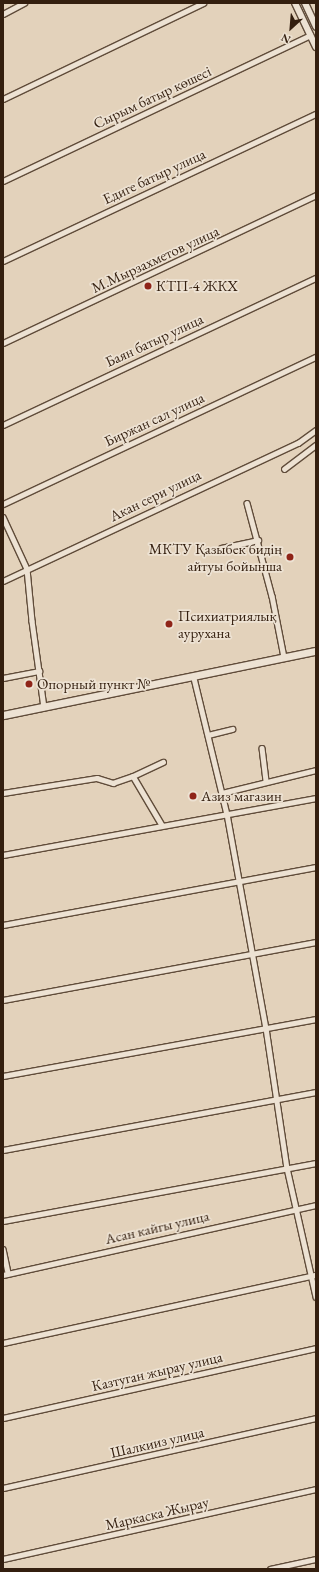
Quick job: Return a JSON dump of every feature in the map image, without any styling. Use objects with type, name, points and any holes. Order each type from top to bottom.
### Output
[{"type":"main road","points":[[3,715],[194,678],[316,651]]},
{"type":"street","points":[[3,14],[24,3]]},
{"type":"street","points":[[3,99],[202,3]]},
{"type":"street","points":[[295,3],[316,47]]},
{"type":"street","points":[[305,3],[316,27]]},
{"type":"street","name":"Сырым батыр көшесі","points":[[3,181],[310,35]]},
{"type":"street","name":"Едиге батыр улица","points":[[3,261],[316,114]]},
{"type":"street","name":"М.Мырзахметов улица","points":[[3,343],[316,195]]},
{"type":"street","name":"Баян батыр улица","points":[[3,425],[316,278]]},
{"type":"street","name":"Биржан сал улица","points":[[3,504],[316,357]]},
{"type":"street","name":"Акан сери улица","points":[[3,581],[298,443],[316,430]]},
{"type":"street","points":[[284,469],[316,445]]},
{"type":"street","points":[[247,503],[258,540],[284,657]]},
{"type":"street","points":[[3,516],[27,569],[44,707]]},
{"type":"street","points":[[221,548],[258,540]]},
{"type":"street","points":[[3,678],[39,671]]},
{"type":"street","points":[[194,678],[227,814],[266,1028],[287,1168],[295,1209],[314,1276],[316,1297]]},
{"type":"street","points":[[208,735],[232,729]]},
{"type":"street","points":[[262,748],[266,782]]},
{"type":"street","points":[[3,793],[97,778],[114,783],[163,762]]},
{"type":"street","points":[[222,793],[316,770]]},
{"type":"street","points":[[133,776],[162,825]]},
{"type":"street","points":[[3,856],[162,825],[316,798]]},
{"type":"street","points":[[3,925],[316,867]]},
{"type":"street","points":[[3,1000],[316,942]]},
{"type":"street","points":[[3,1076],[316,1019]]},
{"type":"street","points":[[3,1150],[277,1098],[316,1092]]},
{"type":"street","points":[[3,1221],[316,1163]]},
{"type":"street","name":"Асан кайгы улица","points":[[6,1274],[316,1205]]},
{"type":"street","points":[[3,1249],[6,1274]]},
{"type":"street","points":[[3,1342],[314,1276]]},
{"type":"street","name":"Казтуган жырау улица","points":[[3,1418],[316,1348]]},
{"type":"street","name":"Шалкииз улица","points":[[3,1488],[316,1418]]},
{"type":"street","name":"Маркаска Жырау","points":[[3,1559],[316,1489]]},
{"type":"street","points":[[270,1569],[316,1559]]},
{"type":"place","name":"КТП-4 ЖКХ","points":[[148,286]]},
{"type":"place","name":"МКТУ Қазыбек бидің айтуы бойынша","points":[[290,557]]},
{"type":"place","name":"Психиатриялық аурухана","points":[[169,624]]},
{"type":"place","name":"Опорный пункт №","points":[[29,684]]},
{"type":"place","name":"Азиз магазин","points":[[193,796]]}]
